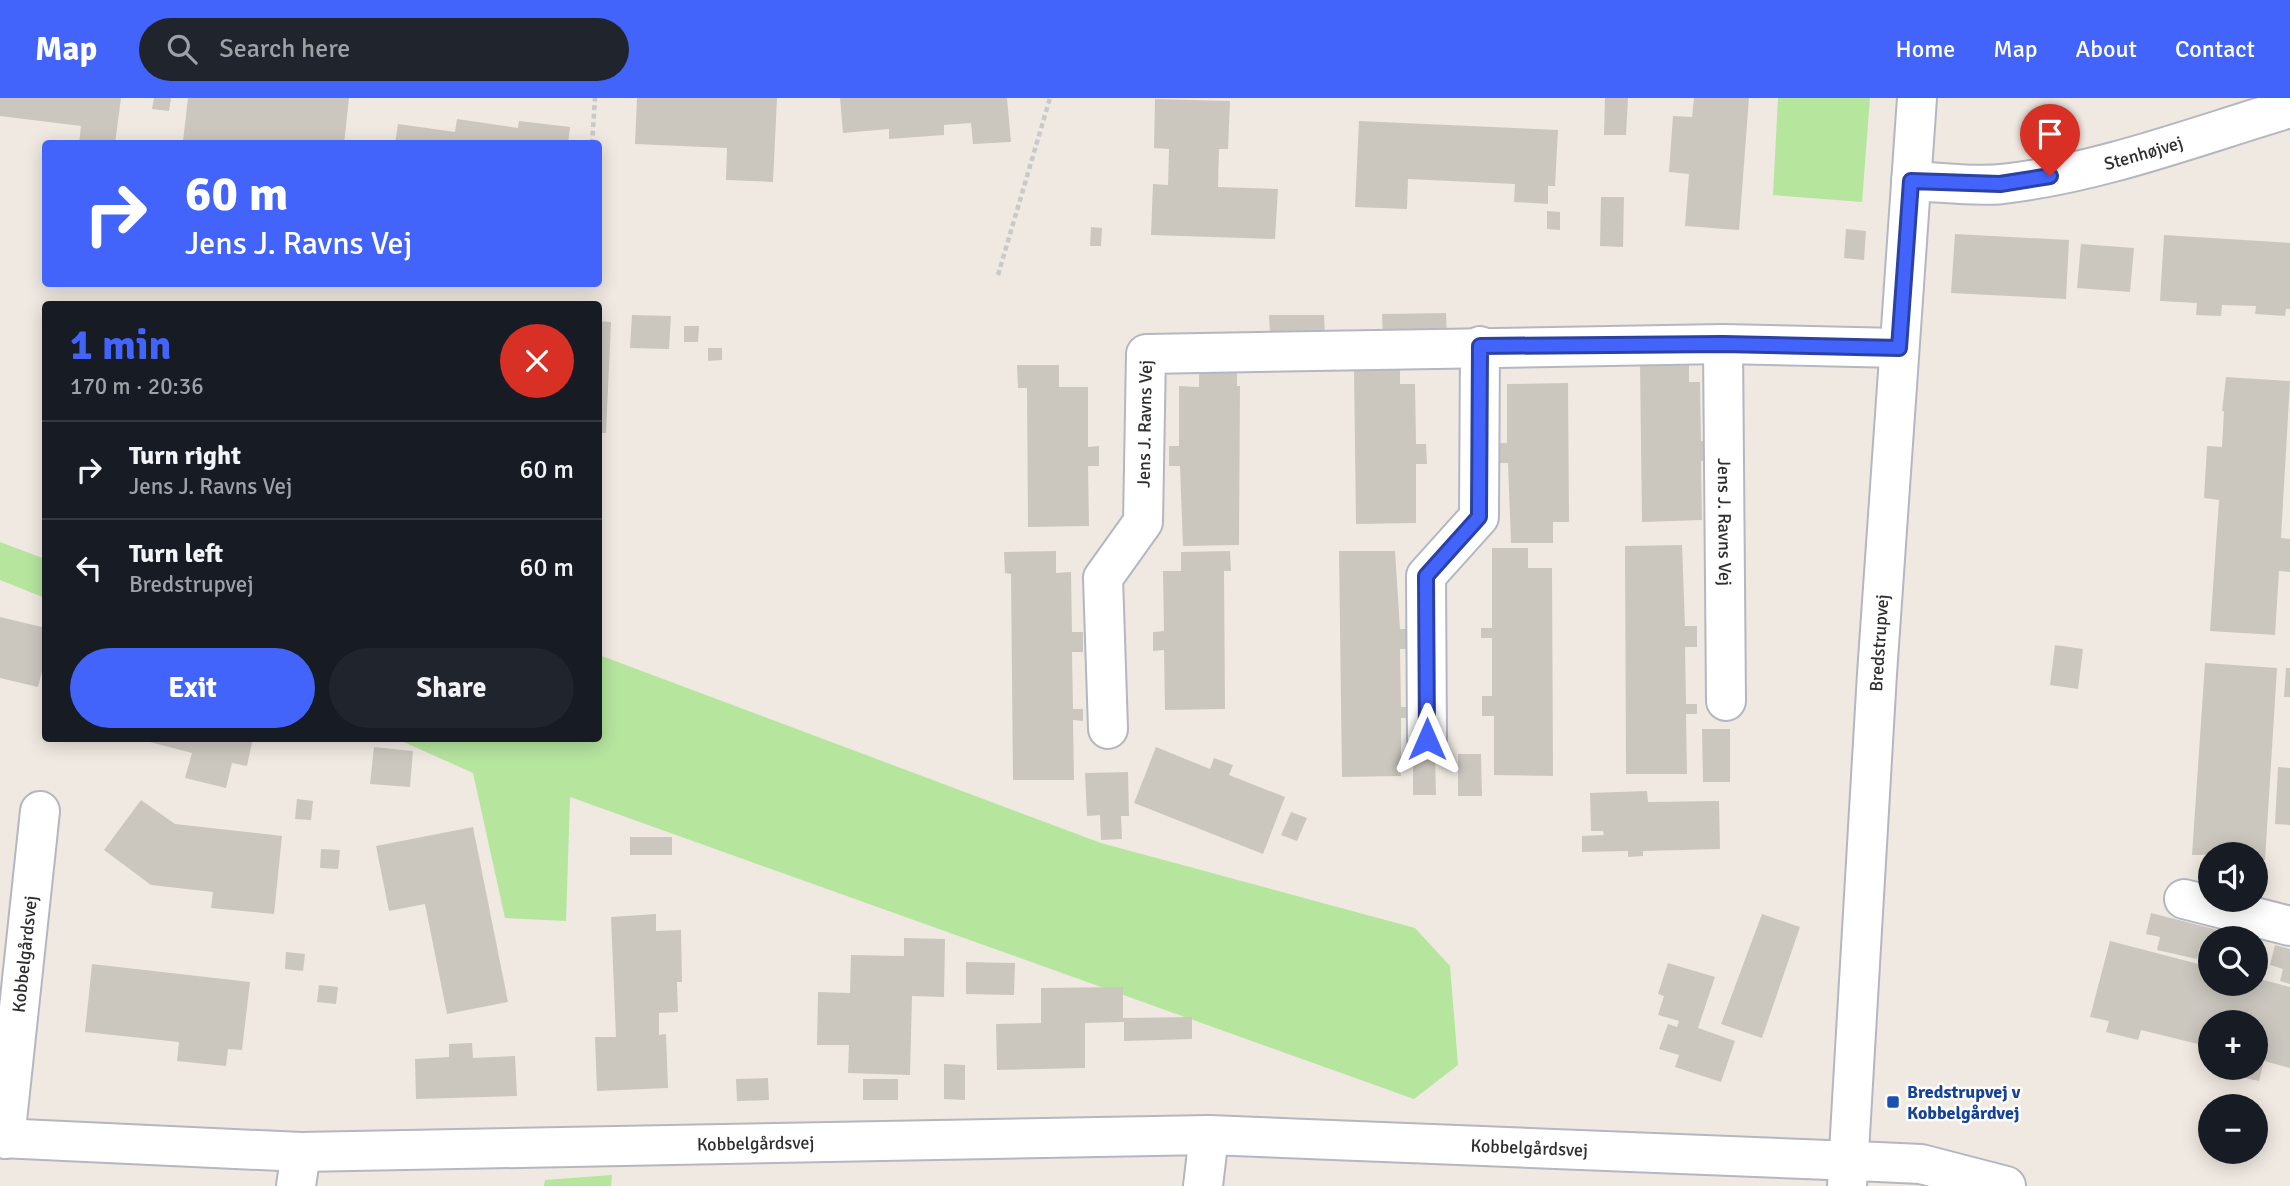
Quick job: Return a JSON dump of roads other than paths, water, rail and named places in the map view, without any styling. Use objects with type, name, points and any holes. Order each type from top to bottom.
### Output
[{"type":"street","name":"Bredstrupvej","points":[[1847,1173],[1917,98]]},
{"type":"street","name":"Stenhøjvej","points":[[1911,181],[2000,184],[2050,176],[2142,153],[2290,108]]},
{"type":"street","name":"Jens J. Ravns Vej","points":[[1108,729],[1103,578],[1143,522],[1146,354],[1480,346],[1723,344],[1899,348]]},
{"type":"street","name":"Jens J. Ravns Vej","points":[[1723,344],[1726,701]]},
{"type":"street","points":[[1427,739],[1426,576],[1479,517],[1480,346]]},
{"type":"street","name":"Kobbelgårdsvej","points":[[40,811],[2,1138],[298,1169],[1209,1135],[1847,1173],[1921,1164],[2006,1186]]},
{"type":"street","points":[[2184,899],[2290,926]]},
{"type":"street","points":[[1203,1186],[1209,1135]]},
{"type":"place","name":"Bredstrupvej v Kobbelgårdvej","points":[[1893,1102]]}]
